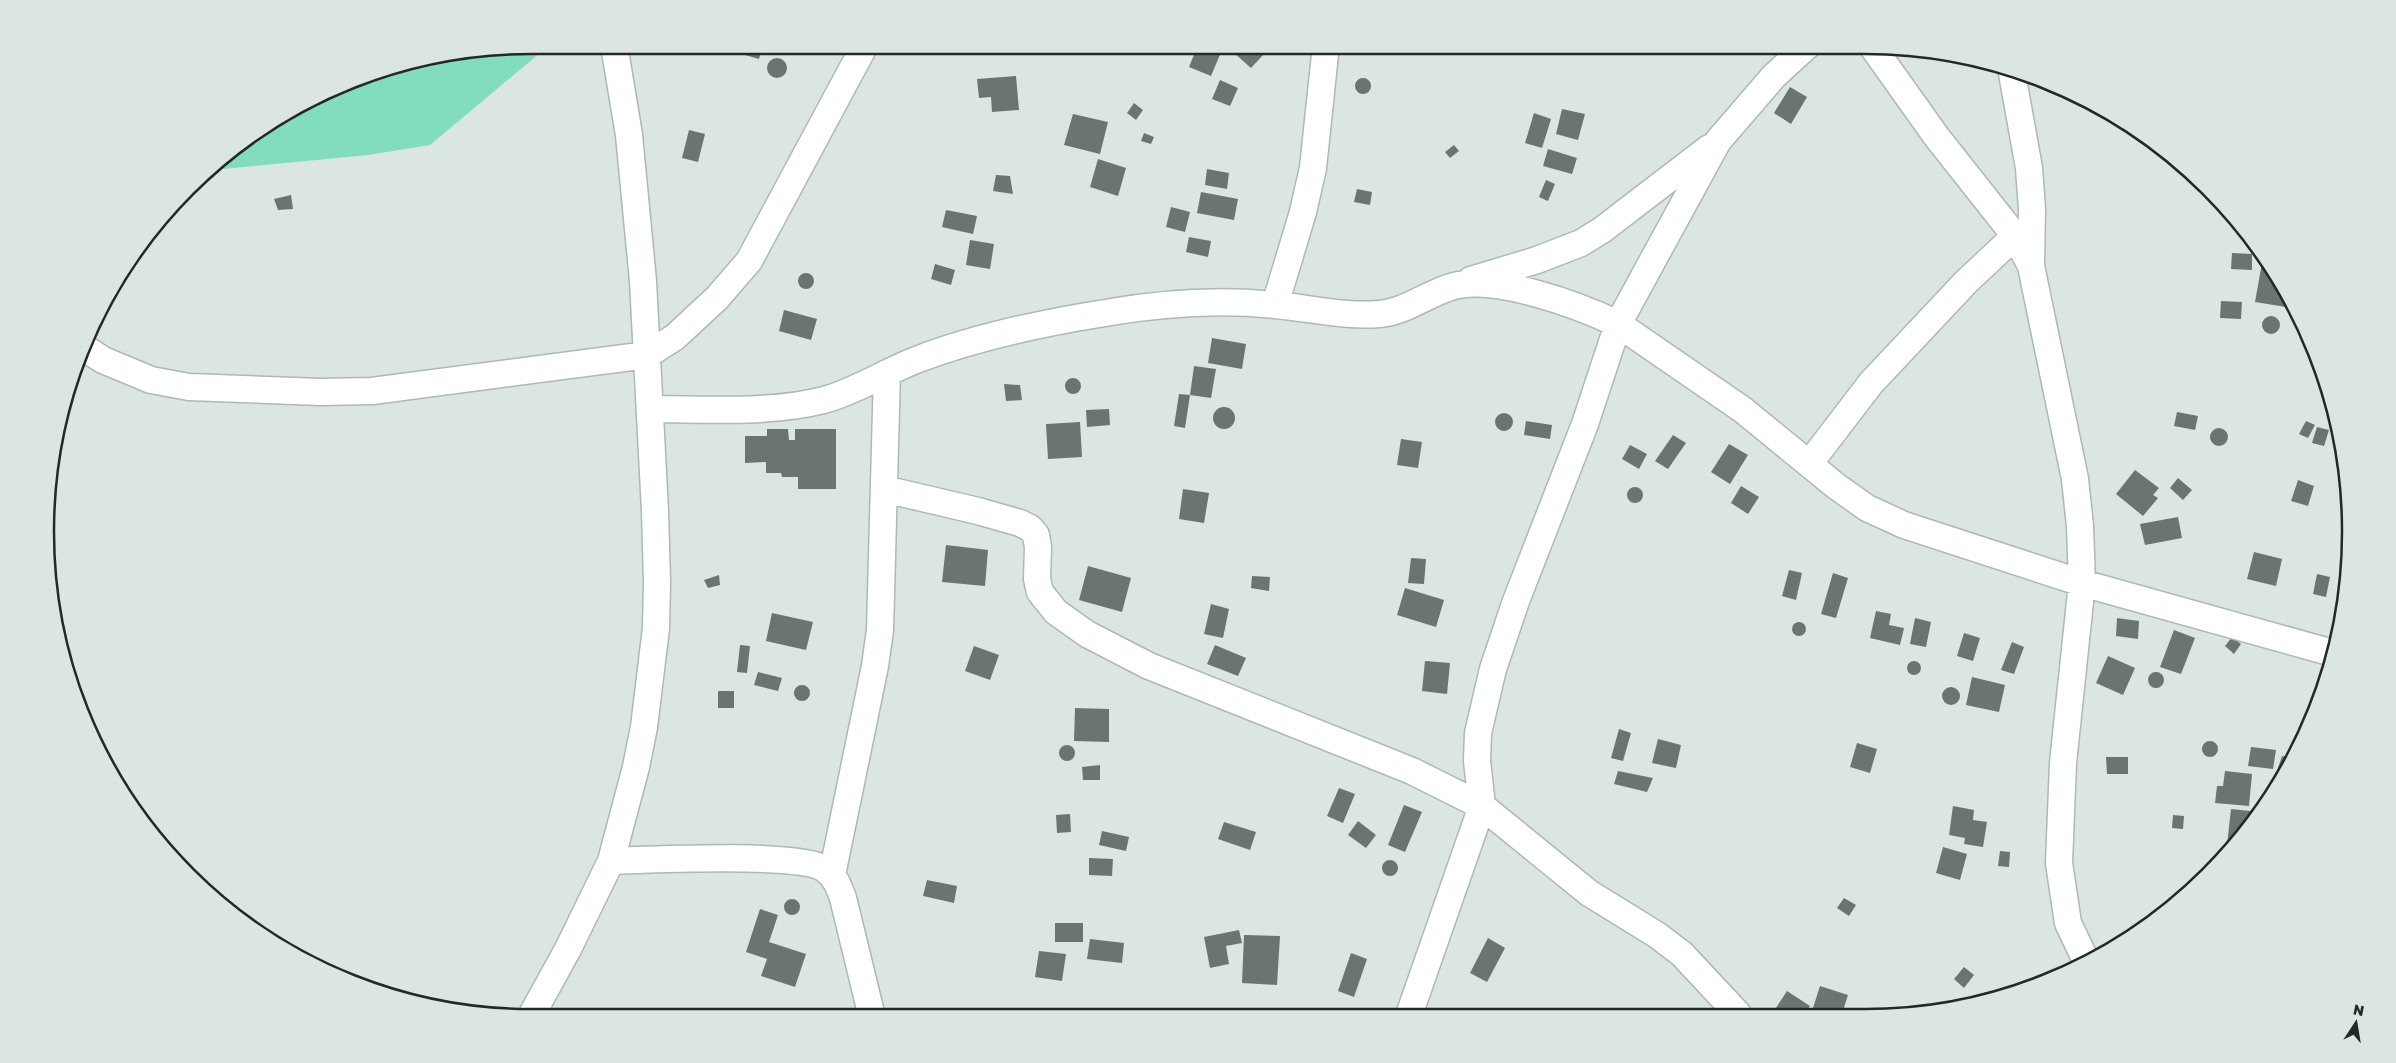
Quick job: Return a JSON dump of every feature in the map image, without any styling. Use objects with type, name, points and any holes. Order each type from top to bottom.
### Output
[{"type":"street","points":[[535,1009],[568,949],[611,861],[643,735],[656,628],[657,582],[650,409],[642,281],[629,135],[616,54]]},
{"type":"street","points":[[89,351],[102,360],[151,380],[188,387],[320,392],[372,391],[647,356],[675,337],[716,298],[749,260],[860,54]]},
{"type":"street","points":[[1276,305],[1303,212],[1312,168],[1325,54]]},
{"type":"street","points":[[650,409],[793,406],[844,393],[915,360],[957,346],[1020,330],[1103,313],[1183,302],[1231,302],[1276,305],[1357,314],[1381,314],[1399,310],[1457,286],[1581,243],[1602,230],[1718,141],[1774,76],[1798,54]]},
{"type":"street","points":[[1878,54],[1936,136],[2015,236],[2031,266]]},
{"type":"street","points":[[2013,77],[2029,168],[2032,209],[2031,266],[2075,479],[2080,526],[2082,583],[2063,763],[2059,864],[2068,923],[2084,956]]},
{"type":"street","points":[[1411,1009],[1482,806],[1477,762],[1478,733],[1493,669],[1516,601],[1586,424],[1618,324],[1718,141]]},
{"type":"street","points":[[1809,464],[1871,383],[1966,282],[2015,236]]},
{"type":"street","points":[[1457,286],[1482,285],[1552,298],[1584,308],[1618,324],[1743,410],[1851,497],[1886,518],[2082,583],[2327,651]]},
{"type":"street","points":[[832,875],[861,726],[875,666],[880,630],[887,373]]},
{"type":"street","points":[[884,488],[978,511],[1020,523],[1030,528],[1036,535],[1038,547],[1037,579],[1040,592],[1056,612],[1087,634],[1148,666],[1412,772],[1482,806],[1589,893],[1657,935],[1682,954],[1733,1009]]},
{"type":"street","points":[[611,861],[680,859],[812,863],[832,875],[843,898],[870,1009]]},
{"type":"green space","points":[[539,54],[430,145],[368,155],[219,169],[266,134],[293,118],[320,103],[378,79],[438,63],[469,58]]},
{"type":"building","points":[[745,54],[760,54],[759,59]]},
{"type":"building","points":[[1194,54],[1220,54],[1211,76],[1189,67]]},
{"type":"building","points":[[1235,54],[1264,54],[1251,68]]},
{"type":"building","points":[[773,58],[781,58],[787,64],[787,72],[781,78],[773,78],[767,72],[767,64]]},
{"type":"building","points":[[1016,76],[1019,110],[992,112],[991,97],[979,98],[977,79]]},
{"type":"building","points":[[1363,78],[1371,86],[1363,94],[1355,86]]},
{"type":"building","points":[[1220,80],[1238,88],[1230,106],[1212,99]]},
{"type":"building","points":[[1790,87],[1807,97],[1791,124],[1774,113]]},
{"type":"building","points":[[1134,103],[1143,110],[1136,120],[1127,113]]},
{"type":"building","points":[[1562,109],[1585,114],[1578,140],[1556,134]]},
{"type":"building","points":[[1534,113],[1551,119],[1542,148],[1525,143]]},
{"type":"building","points":[[1073,114],[1108,122],[1100,154],[1064,145]]},
{"type":"building","points":[[689,130],[705,134],[698,162],[682,158]]},
{"type":"building","points":[[1144,133],[1154,137],[1151,144],[1141,141]]},
{"type":"building","points":[[1454,145],[1459,151],[1450,158],[1445,152]]},
{"type":"building","points":[[1548,149],[1577,158],[1572,174],[1543,166]]},
{"type":"building","points":[[1098,159],[1126,168],[1118,196],[1090,187]]},
{"type":"building","points":[[1207,169],[1229,173],[1227,189],[1205,185]]},
{"type":"building","points":[[996,175],[1010,176],[1013,194],[993,191]]},
{"type":"building","points":[[1546,180],[1555,184],[1548,201],[1539,197]]},
{"type":"building","points":[[1357,189],[1372,192],[1370,205],[1354,202]]},
{"type":"building","points":[[1201,192],[1238,199],[1234,220],[1197,213]]},
{"type":"building","points":[[291,195],[293,209],[278,210],[274,199]]},
{"type":"building","points":[[1171,207],[1190,212],[1185,232],[1166,227]]},
{"type":"building","points":[[946,210],[977,216],[973,234],[942,227]]},
{"type":"building","points":[[1189,237],[1211,241],[1208,257],[1186,252]]},
{"type":"building","points":[[970,240],[994,244],[990,269],[966,265]]},
{"type":"building","points":[[2232,253],[2252,254],[2252,270],[2231,269]]},
{"type":"building","points":[[935,264],[955,270],[951,285],[931,279]]},
{"type":"building","points":[[2262,265],[2286,307],[2255,302]]},
{"type":"building","points":[[806,273],[814,281],[806,289],[798,281]]},
{"type":"building","points":[[2221,301],[2242,302],[2241,319],[2220,318]]},
{"type":"building","points":[[784,310],[817,319],[811,340],[779,331]]},
{"type":"building","points":[[2267,316],[2275,316],[2280,321],[2278,332],[2267,334],[2262,329],[2262,321]]},
{"type":"building","points":[[1212,338],[1246,344],[1242,369],[1208,363]]},
{"type":"building","points":[[1194,366],[1216,369],[1211,398],[1190,395]]},
{"type":"building","points":[[1073,378],[1081,386],[1073,394],[1065,386]]},
{"type":"building","points":[[1004,384],[1020,385],[1022,400],[1006,401]]},
{"type":"building","points":[[1179,394],[1190,395],[1185,428],[1174,426]]},
{"type":"building","points":[[1224,407],[1232,410],[1235,418],[1232,426],[1224,429],[1216,426],[1213,418],[1216,410]]},
{"type":"building","points":[[1109,409],[1110,425],[1087,427],[1086,410]]},
{"type":"building","points":[[2177,412],[2198,416],[2195,430],[2174,426]]},
{"type":"building","points":[[1504,413],[1510,416],[1513,422],[1510,428],[1504,431],[1498,428],[1495,422],[1498,416]]},
{"type":"building","points":[[1526,421],[1552,425],[1550,439],[1524,435]]},
{"type":"building","points":[[2306,421],[2315,425],[2308,438],[2299,434]]},
{"type":"building","points":[[1080,422],[1082,457],[1048,459],[1046,424]]},
{"type":"building","points":[[2317,427],[2329,430],[2324,446],[2312,443]]},
{"type":"building","points":[[2219,428],[2225,431],[2228,437],[2225,443],[2219,446],[2213,443],[2210,437],[2213,431]]},
{"type":"building","points":[[767,429],[788,429],[789,440],[795,440],[795,429],[836,429],[836,489],[798,489],[798,477],[782,477],[781,473],[766,473],[766,462],[745,463],[745,436],[767,436]]},
{"type":"building","points":[[1673,435],[1686,443],[1668,469],[1655,461]]},
{"type":"building","points":[[1401,439],[1422,442],[1418,468],[1397,465]]},
{"type":"building","points":[[1729,444],[1748,455],[1730,484],[1711,472]]},
{"type":"building","points":[[1630,445],[1647,454],[1639,469],[1622,459]]},
{"type":"building","points":[[2135,470],[2159,488],[2153,495],[2158,498],[2143,516],[2116,494]]},
{"type":"building","points":[[2178,478],[2192,490],[2183,500],[2170,488]]},
{"type":"building","points":[[2298,480],[2314,486],[2308,506],[2291,501]]},
{"type":"building","points":[[1741,486],[1759,497],[1748,514],[1731,503]]},
{"type":"building","points":[[1635,487],[1643,495],[1635,503],[1627,495]]},
{"type":"building","points":[[1183,489],[1209,493],[1204,523],[1179,519]]},
{"type":"building","points":[[2178,517],[2182,538],[2145,545],[2140,524]]},
{"type":"building","points":[[946,545],[988,550],[985,586],[942,582]]},
{"type":"building","points":[[2254,552],[2282,559],[2276,586],[2247,579]]},
{"type":"building","points":[[1411,558],[1426,559],[1424,584],[1408,583]]},
{"type":"building","points":[[1088,566],[1131,578],[1122,612],[1079,600]]},
{"type":"building","points":[[1789,570],[1802,573],[1796,600],[1782,596]]},
{"type":"building","points":[[1833,573],[1848,578],[1836,618],[1821,614]]},
{"type":"building","points":[[2317,574],[2330,577],[2326,597],[2313,594]]},
{"type":"building","points":[[719,575],[720,585],[708,588],[704,580]]},
{"type":"building","points":[[1252,576],[1270,577],[1269,591],[1251,588]]},
{"type":"building","points":[[1405,588],[1444,600],[1436,627],[1397,615]]},
{"type":"building","points":[[1211,604],[1229,609],[1223,638],[1204,634]]},
{"type":"building","points":[[1876,611],[1891,614],[1889,625],[1904,628],[1900,645],[1870,638]]},
{"type":"building","points":[[772,613],[813,622],[806,650],[766,641]]},
{"type":"building","points":[[1915,618],[1931,622],[1926,647],[1910,644]]},
{"type":"building","points":[[2117,618],[2139,621],[2138,639],[2116,636]]},
{"type":"building","points":[[1796,622],[1802,622],[1806,629],[1802,636],[1796,636],[1792,632],[1792,626]]},
{"type":"building","points":[[2174,630],[2195,638],[2181,674],[2160,667]]},
{"type":"building","points":[[1964,633],[1980,638],[1973,661],[1957,656]]},
{"type":"building","points":[[2232,637],[2241,644],[2234,654],[2225,646]]},
{"type":"building","points":[[2012,642],[2024,647],[2014,674],[2001,670]]},
{"type":"building","points":[[740,645],[750,646],[747,673],[737,672]]},
{"type":"building","points":[[1215,645],[1246,658],[1238,676],[1207,664]]},
{"type":"building","points":[[974,646],[999,655],[990,680],[965,671]]},
{"type":"building","points":[[2108,656],[2135,668],[2123,695],[2096,683]]},
{"type":"building","points":[[1425,661],[1450,663],[1447,694],[1422,691]]},
{"type":"building","points":[[1911,661],[1917,661],[1921,668],[1917,675],[1911,675],[1907,671],[1907,665]]},
{"type":"building","points":[[758,672],[782,678],[778,691],[754,685]]},
{"type":"building","points":[[2156,672],[2162,674],[2164,680],[2162,686],[2156,688],[2150,686],[2148,680],[2150,674]]},
{"type":"building","points":[[1972,677],[2005,685],[1999,712],[1966,705]]},
{"type":"building","points":[[799,685],[805,685],[810,690],[808,699],[799,701],[794,696],[794,690]]},
{"type":"building","points":[[1951,687],[1957,690],[1960,696],[1957,702],[1951,705],[1945,702],[1942,696],[1945,690]]},
{"type":"building","points":[[718,691],[734,691],[734,708],[718,708]]},
{"type":"building","points":[[1075,708],[1109,709],[1109,742],[1074,741]]},
{"type":"building","points":[[1619,729],[1631,733],[1623,761],[1611,758]]},
{"type":"building","points":[[1658,739],[1681,745],[1676,768],[1652,763]]},
{"type":"building","points":[[2210,741],[2216,743],[2218,749],[2216,755],[2210,757],[2204,755],[2202,749],[2204,743]]},
{"type":"building","points":[[1857,743],[1877,749],[1870,773],[1850,767]]},
{"type":"building","points":[[1067,745],[1073,747],[1075,753],[1073,759],[1067,761],[1061,759],[1059,753],[1061,747]]},
{"type":"building","points":[[2251,747],[2276,750],[2273,769],[2248,766]]},
{"type":"building","points":[[2282,756],[2286,756],[2279,768]]},
{"type":"building","points":[[2106,757],[2128,757],[2128,774],[2107,774]]},
{"type":"building","points":[[1100,765],[1100,780],[1083,780],[1082,767]]},
{"type":"building","points":[[1618,771],[1653,778],[1647,792],[1614,784]]},
{"type":"building","points":[[2225,771],[2252,774],[2249,806],[2215,803],[2217,786],[2223,786]]},
{"type":"building","points":[[1339,788],[1355,794],[1343,823],[1327,816]]},
{"type":"building","points":[[1404,805],[1422,812],[1405,852],[1388,845]]},
{"type":"building","points":[[1953,806],[1974,810],[1973,820],[1987,822],[1983,847],[1964,844],[1965,838],[1949,835]]},
{"type":"building","points":[[2231,809],[2252,811],[2244,822],[2227,843]]},
{"type":"building","points":[[1070,814],[1071,832],[1057,833],[1056,815]]},
{"type":"building","points":[[2173,815],[2184,816],[2183,829],[2172,828]]},
{"type":"building","points":[[1358,821],[1376,835],[1366,848],[1348,835]]},
{"type":"building","points":[[1224,822],[1256,832],[1250,850],[1218,839]]},
{"type":"building","points":[[1102,831],[1129,837],[1126,851],[1099,845]]},
{"type":"building","points":[[1943,847],[1967,854],[1960,880],[1936,873]]},
{"type":"building","points":[[2000,851],[2010,852],[2009,867],[1998,866]]},
{"type":"building","points":[[1089,858],[1113,859],[1112,876],[1089,875]]},
{"type":"building","points":[[1390,860],[1396,862],[1398,868],[1396,874],[1390,876],[1384,874],[1382,868],[1384,862]]},
{"type":"building","points":[[927,880],[957,886],[954,903],[923,896]]},
{"type":"building","points":[[1844,898],[1856,905],[1849,916],[1837,908]]},
{"type":"building","points":[[789,899],[795,899],[800,904],[798,913],[789,915],[784,910],[784,904]]},
{"type":"building","points":[[760,909],[778,915],[769,942],[806,954],[795,987],[761,976],[767,959],[746,952]]},
{"type":"building","points":[[1055,923],[1083,923],[1083,942],[1055,942]]},
{"type":"building","points":[[1239,930],[1242,943],[1226,946],[1229,964],[1210,968],[1204,937]]},
{"type":"building","points":[[1244,935],[1280,936],[1277,985],[1242,983]]},
{"type":"building","points":[[1488,938],[1505,948],[1487,982],[1470,973]]},
{"type":"building","points":[[1090,939],[1124,943],[1122,963],[1087,959]]},
{"type":"building","points":[[1039,951],[1066,954],[1062,981],[1035,977]]},
{"type":"building","points":[[1351,953],[1367,959],[1354,997],[1338,991]]},
{"type":"building","points":[[1964,967],[1974,975],[1964,988],[1954,979]]},
{"type":"building","points":[[1820,986],[1848,995],[1844,1009],[1813,1009]]},
{"type":"building","points":[[1787,991],[1810,1006],[1808,1009],[1775,1009]]}]
